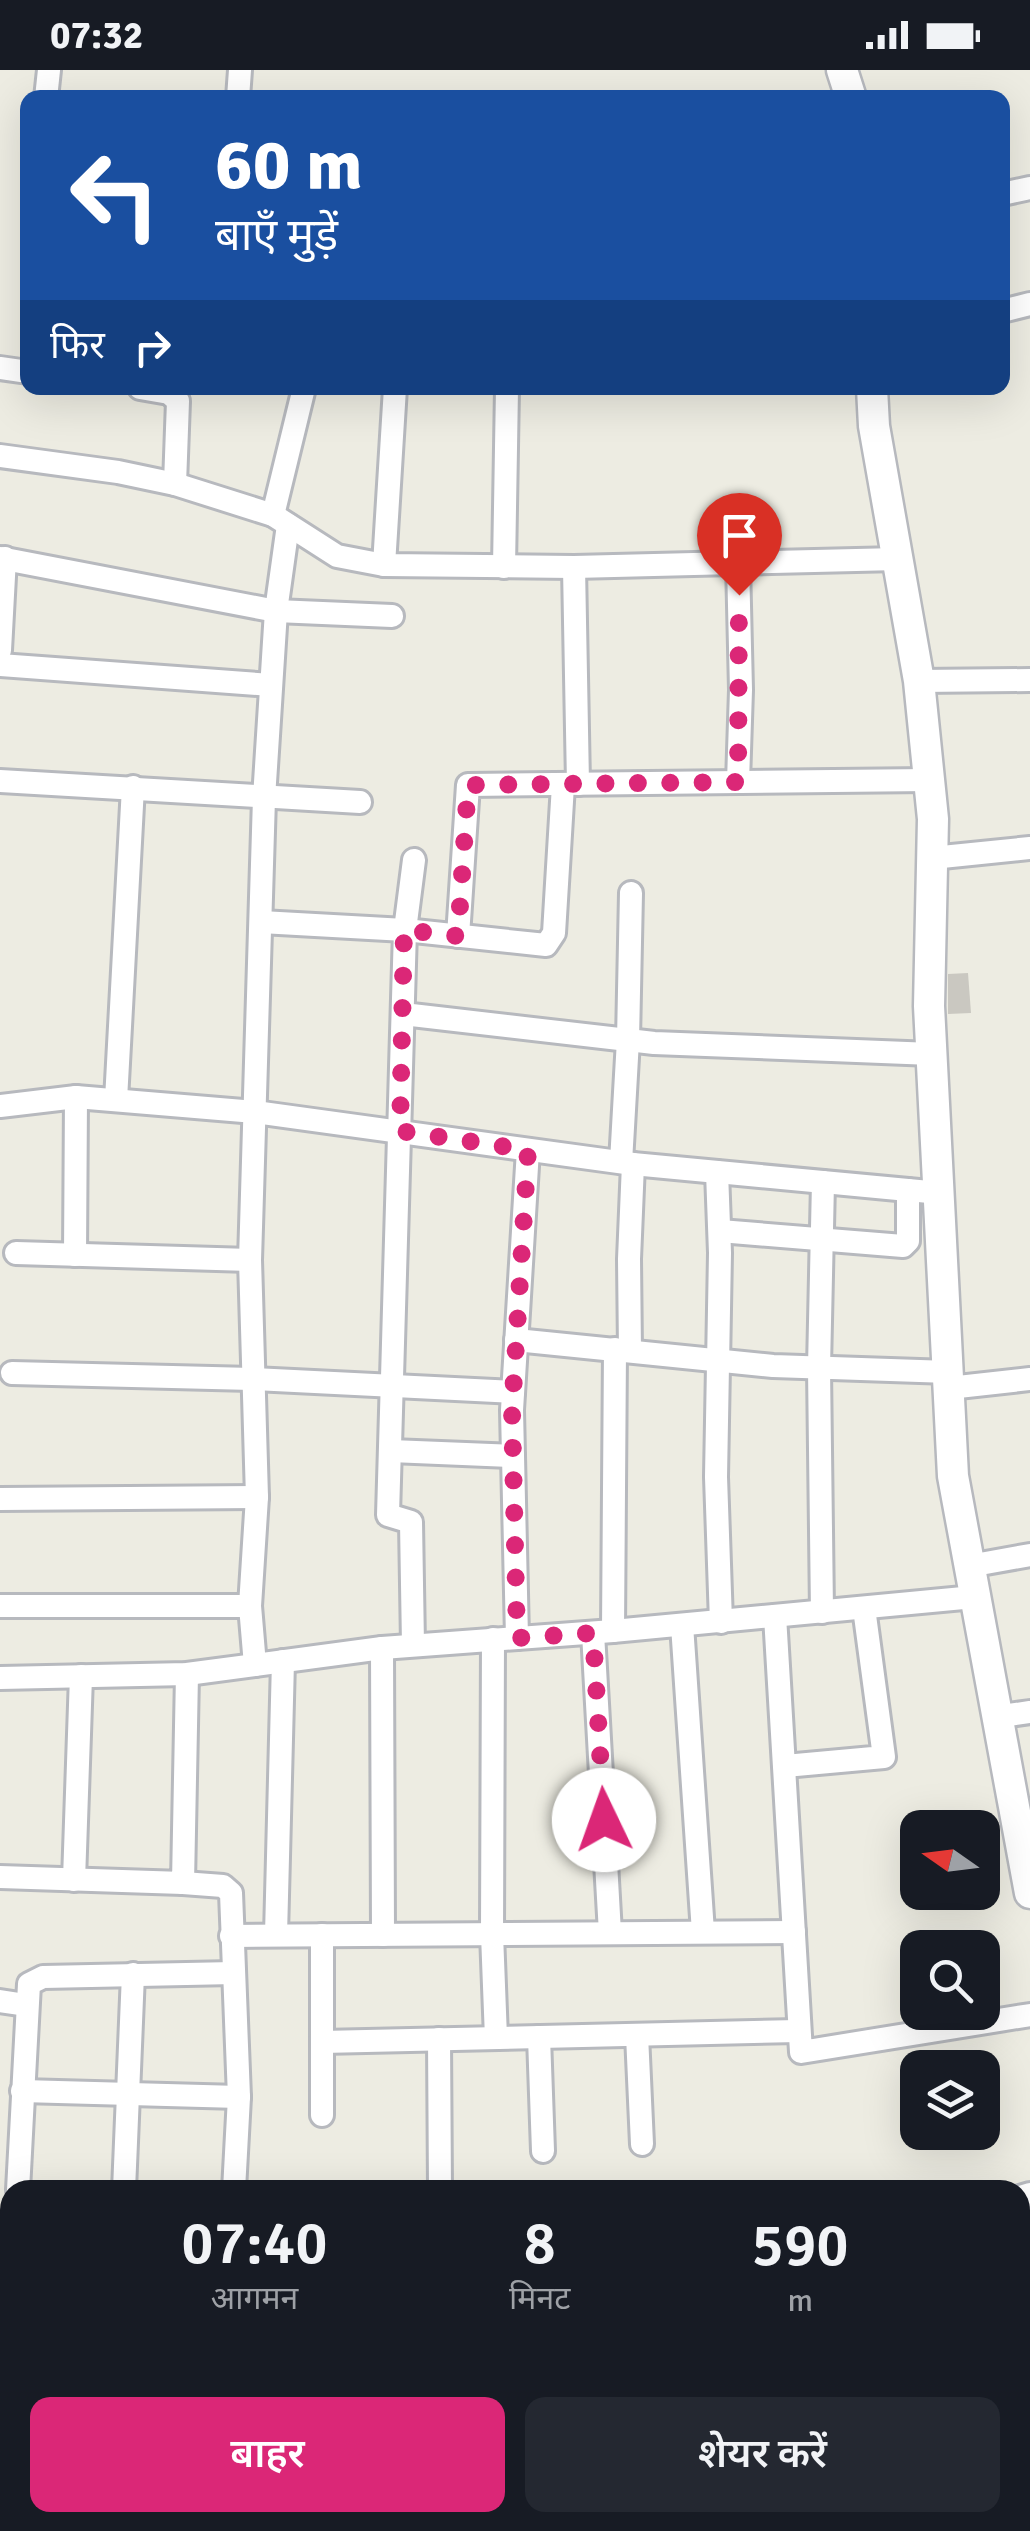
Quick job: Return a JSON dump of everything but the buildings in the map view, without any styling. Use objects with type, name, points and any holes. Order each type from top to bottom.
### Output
[{"type":"street","points":[[171,395],[178,401],[175,484]]},
{"type":"street","points":[[255,1665],[250,1606],[257,1496],[250,1260],[264,798],[280,520],[303,395]]},
{"type":"street","points":[[384,565],[395,395]]},
{"type":"street","points":[[504,567],[507,395]]},
{"type":"street","points":[[872,395],[874,426],[919,682],[928,780],[932,858],[929,1006],[953,1476],[995,1717],[1022,1813],[1030,1894]]},
{"type":"street","points":[[0,456],[175,484],[280,520],[337,556],[384,565],[574,567],[898,559]]},
{"type":"street","points":[[0,650],[2,558],[276,611],[392,616]]},
{"type":"street","points":[[738,563],[738,782]]},
{"type":"street","points":[[261,922],[404,930],[539,945],[551,940],[570,784],[574,567]]},
{"type":"street","points":[[0,665],[272,685]]},
{"type":"street","points":[[919,682],[1030,680]]},
{"type":"street","points":[[458,936],[468,785],[928,780]]},
{"type":"street","points":[[0,781],[360,802]]},
{"type":"street","points":[[116,1100],[133,787]]},
{"type":"street","points":[[932,858],[1030,848]]},
{"type":"street","points":[[413,1646],[411,1522],[388,1515],[404,930],[414,860]]},
{"type":"street","points":[[610,1933],[603,1632],[629,1259],[631,893]]},
{"type":"street","points":[[403,1014],[628,1040],[932,1054]]},
{"type":"street","points":[[75,1255],[76,1097]]},
{"type":"street","points":[[0,1106],[76,1097],[255,1112],[627,1163],[940,1193]]},
{"type":"street","points":[[517,1638],[513,1392],[528,1150]]},
{"type":"street","points":[[717,1172],[720,1231],[716,1477],[721,1622]]},
{"type":"street","points":[[822,1182],[822,1612]]},
{"type":"street","points":[[720,1231],[906,1244],[908,1190]]},
{"type":"street","points":[[16,1253],[250,1260]]},
{"type":"street","points":[[516,1340],[949,1380],[1030,1379]]},
{"type":"street","points":[[12,1374],[252,1379],[513,1392]]},
{"type":"street","points":[[391,1451],[513,1456]]},
{"type":"street","points":[[0,1498],[257,1496]]},
{"type":"street","points":[[969,1566],[1030,1554]]},
{"type":"street","points":[[0,1678],[188,1674],[382,1648],[721,1622],[974,1597]]},
{"type":"street","points":[[0,1606],[250,1606]]},
{"type":"street","points":[[785,1766],[884,1757],[864,1608]]},
{"type":"street","points":[[775,1616],[801,2052],[1030,2016]]},
{"type":"street","points":[[682,1625],[703,1932]]},
{"type":"street","points":[[493,1640],[492,1934],[496,2038]]},
{"type":"street","points":[[382,1648],[383,1935]]},
{"type":"street","points":[[276,1935],[283,1661]]},
{"type":"street","points":[[183,1883],[188,1674]]},
{"type":"street","points":[[74,1880],[81,1676]]},
{"type":"street","points":[[995,1717],[1030,1712]]},
{"type":"street","points":[[0,1877],[229,1888],[239,2097],[235,2180]]},
{"type":"street","points":[[231,1936],[794,1932]]},
{"type":"street","points":[[322,1935],[322,2114]]},
{"type":"street","points":[[17,2180],[10,2124],[22,2091],[29,1984],[43,1977],[234,1973]]},
{"type":"street","points":[[124,2180],[133,1974]]},
{"type":"street","points":[[0,2001],[26,2005]]},
{"type":"street","points":[[322,2042],[798,2031]]},
{"type":"street","points":[[637,2035],[642,2144]]},
{"type":"street","points":[[539,2037],[543,2151]]},
{"type":"street","points":[[439,2039],[440,2180]]},
{"type":"street","points":[[22,2091],[239,2097]]},
{"type":"route","points":[[604,1820],[593,1633],[517,1638],[512,1410],[528,1150],[400,1131],[404,930],[458,936],[468,785],[738,782],[739,595]]}]
